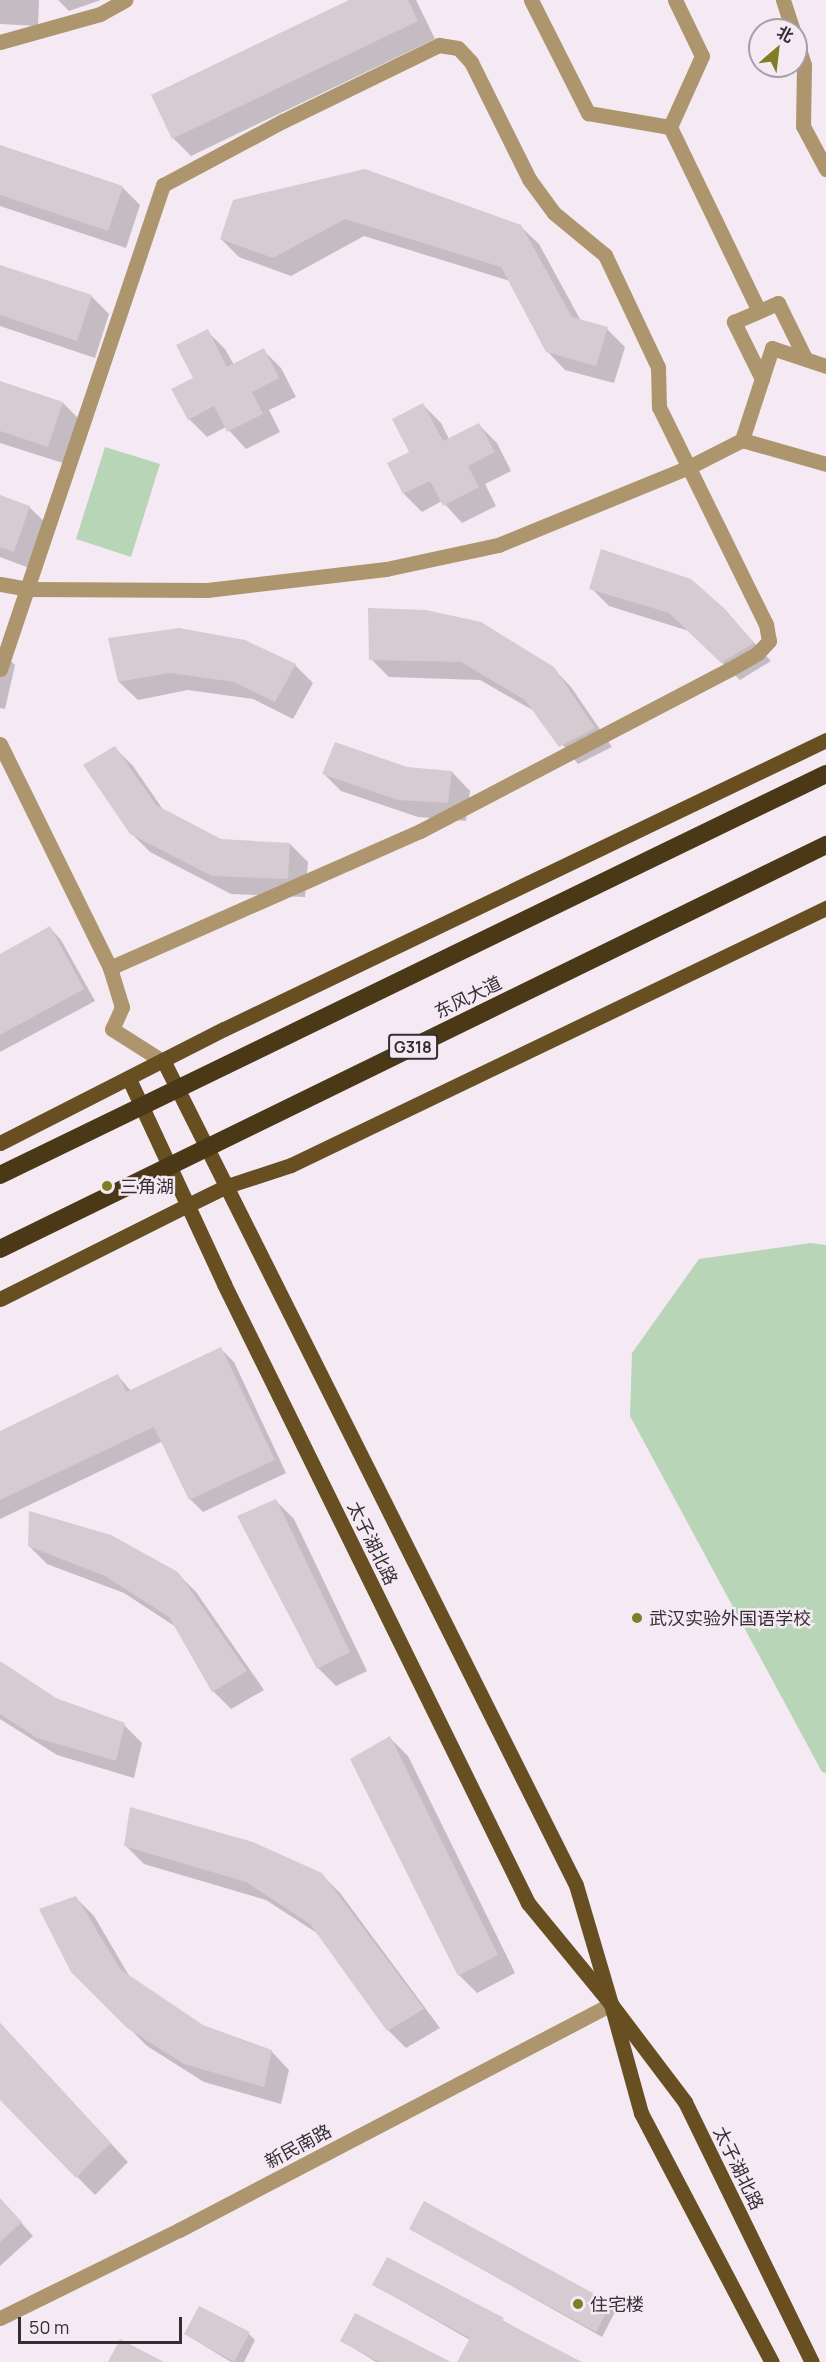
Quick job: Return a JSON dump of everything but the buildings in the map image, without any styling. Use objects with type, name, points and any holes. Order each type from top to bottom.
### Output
[{"type":"highway","points":[[0,1175],[826,774]]},
{"type":"highway","name":"东风大道","points":[[0,1249],[826,845]]},
{"type":"main road","points":[[0,1143],[164,1062],[224,1029],[826,740]]},
{"type":"main road","points":[[0,1299],[227,1186],[291,1165],[826,908]]},
{"type":"main road","name":"太子湖北路","points":[[164,1062],[576,1885],[641,2113],[772,2362]]},
{"type":"main road","name":"太子湖北路","points":[[129,1079],[186,1206],[528,1904],[611,2004],[685,2102],[812,2362]]},
{"type":"street","points":[[0,42],[100,14],[124,0]]},
{"type":"street","points":[[531,0],[588,113],[670,128]]},
{"type":"street","points":[[675,0],[702,56],[670,128],[759,311]]},
{"type":"street","points":[[783,0],[789,18]]},
{"type":"street","points":[[0,669],[163,185],[283,121],[439,45],[458,48],[471,62],[529,179],[554,213],[604,255],[658,367],[659,407],[766,624],[769,641],[758,653],[420,831],[110,968]]},
{"type":"street","points":[[804,78],[803,126],[826,169]]},
{"type":"street","points":[[762,379],[734,322],[778,303],[805,358]]},
{"type":"street","points":[[742,440],[772,348],[826,366]]},
{"type":"street","points":[[0,584],[27,589],[207,590],[386,569],[498,545],[689,466],[742,440],[826,464]]},
{"type":"street","points":[[0,744],[110,968],[122,1006],[112,1029],[164,1062]]},
{"type":"street","name":"新民南路","points":[[0,2318],[179,2230],[611,2004]]},
{"type":"green space","points":[[105,447],[160,464],[131,557],[76,539]]},
{"type":"green space","points":[[810,1243],[826,1245],[826,1773],[822,1772],[630,1416],[632,1353],[699,1259]]},
{"type":"place","name":"三角湖","points":[[107,1186]]},
{"type":"place","name":"武汉实验外国语学校","points":[[637,1618]]},
{"type":"place","name":"住宅楼","points":[[578,2304]]}]
